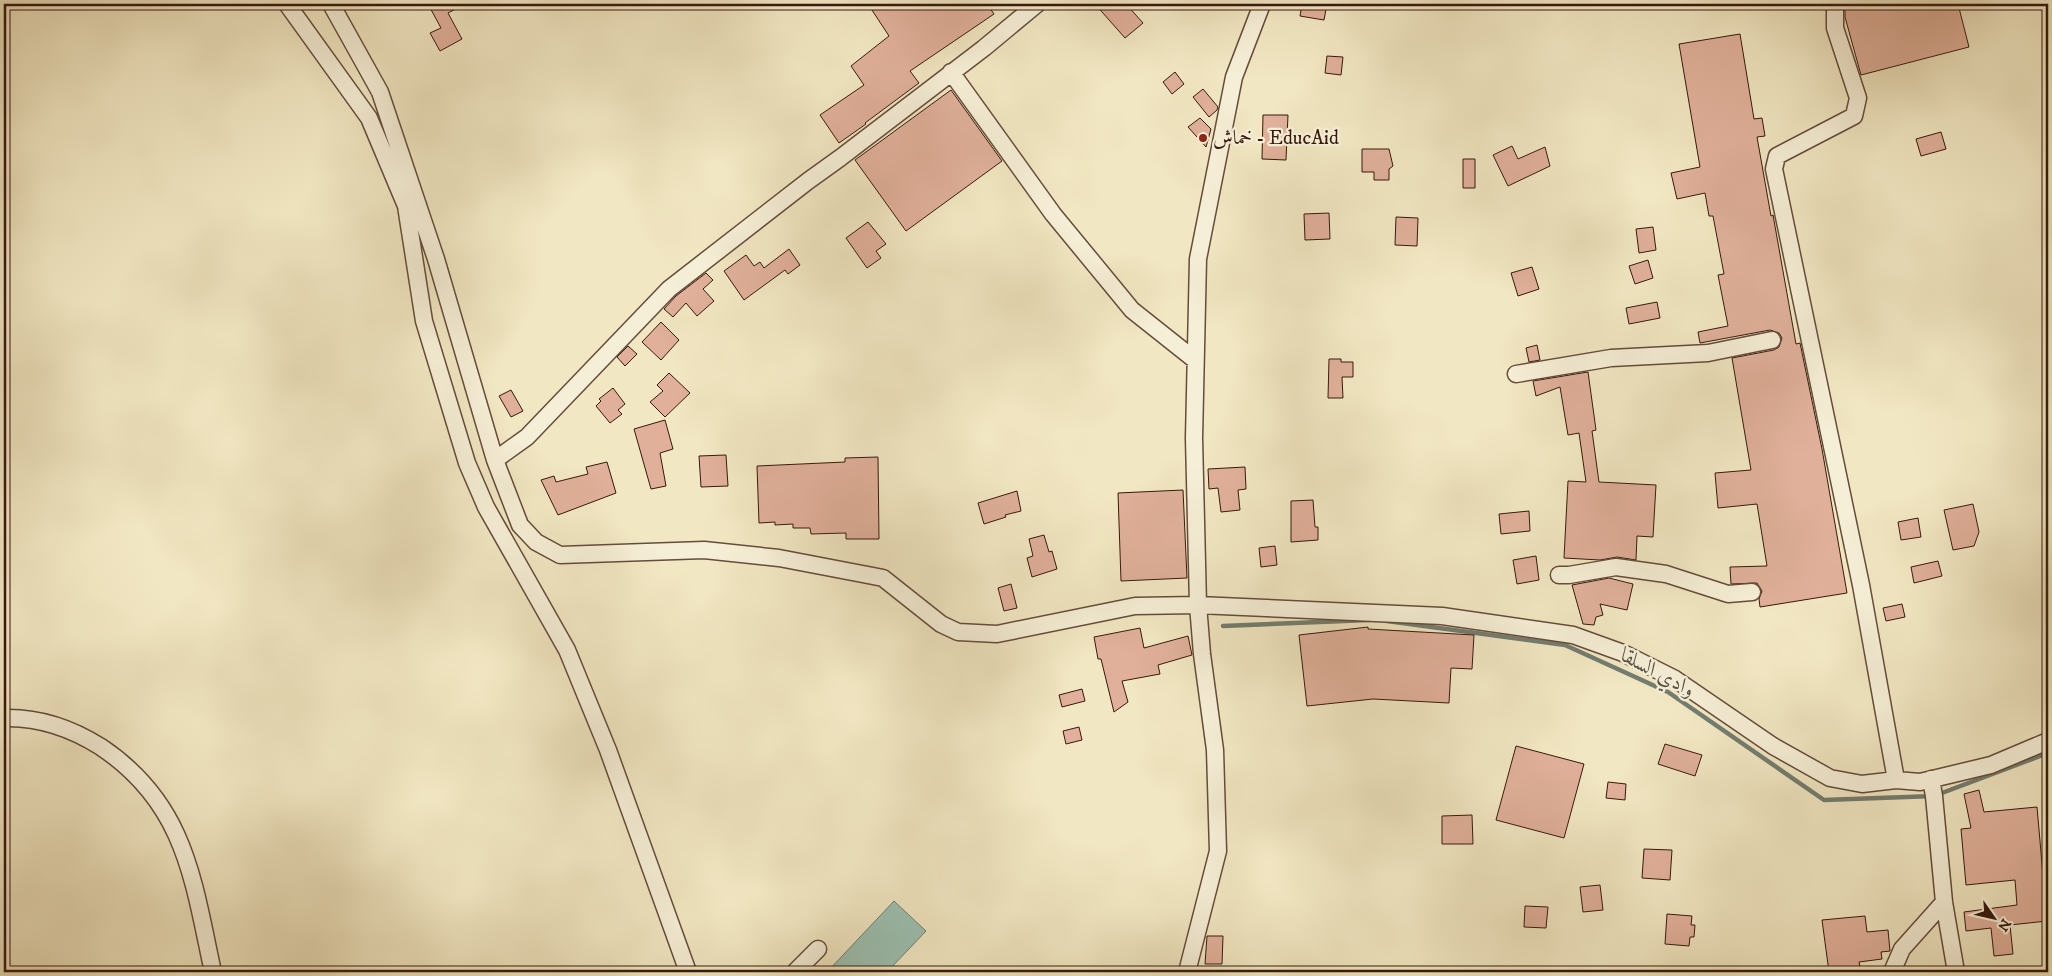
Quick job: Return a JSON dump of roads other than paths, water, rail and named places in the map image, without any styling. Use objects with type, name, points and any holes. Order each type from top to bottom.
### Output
[{"type":"street","points":[[288,4],[369,118],[406,206],[424,320],[467,463],[486,507],[567,650],[608,750],[688,972]]},
{"type":"street","points":[[331,4],[380,92],[436,260],[495,460],[520,525],[536,542],[560,554],[704,550],[779,558],[884,578],[941,624],[958,632],[997,634],[1135,606],[1198,605],[1442,616],[1574,635],[1623,653],[1675,679],[1772,746],[1830,778],[1862,784],[1896,780],[1920,782],[1991,766],[2048,741]]},
{"type":"street","points":[[495,460],[527,438],[670,289],[984,48],[1037,4]]},
{"type":"street","points":[[1187,972],[1218,851],[1215,750],[1202,654],[1198,605],[1194,438],[1198,259],[1234,76],[1262,4]]},
{"type":"street","points":[[1835,4],[1835,28],[1858,98],[1854,116],[1777,156],[1774,169],[1861,586],[1896,780]]},
{"type":"street","points":[[951,72],[1053,214],[1132,310],[1196,360]]},
{"type":"street","points":[[1516,374],[1612,358],[1708,353],[1772,340]]},
{"type":"street","points":[[1559,575],[1616,568],[1666,574],[1728,594],[1752,592]]},
{"type":"street","points":[[4,718],[20,718],[54,724],[88,739],[118,759],[151,791],[176,832],[191,871],[214,972]]},
{"type":"street","points":[[1931,779],[1944,902],[1956,972]]},
{"type":"street","points":[[1892,972],[1902,948],[1944,902]]},
{"type":"street","points":[[795,972],[818,949]]},
{"type":"waterway","name":"وادي السلقا","points":[[1223,626],[1369,620]]},
{"type":"waterway","name":"وادي السلقا","points":[[1387,621],[1565,645],[1668,692],[1824,800],[1934,796],[2048,753]]},
{"type":"place","name":"خماش - EducAid","points":[[1203,138]]}]
